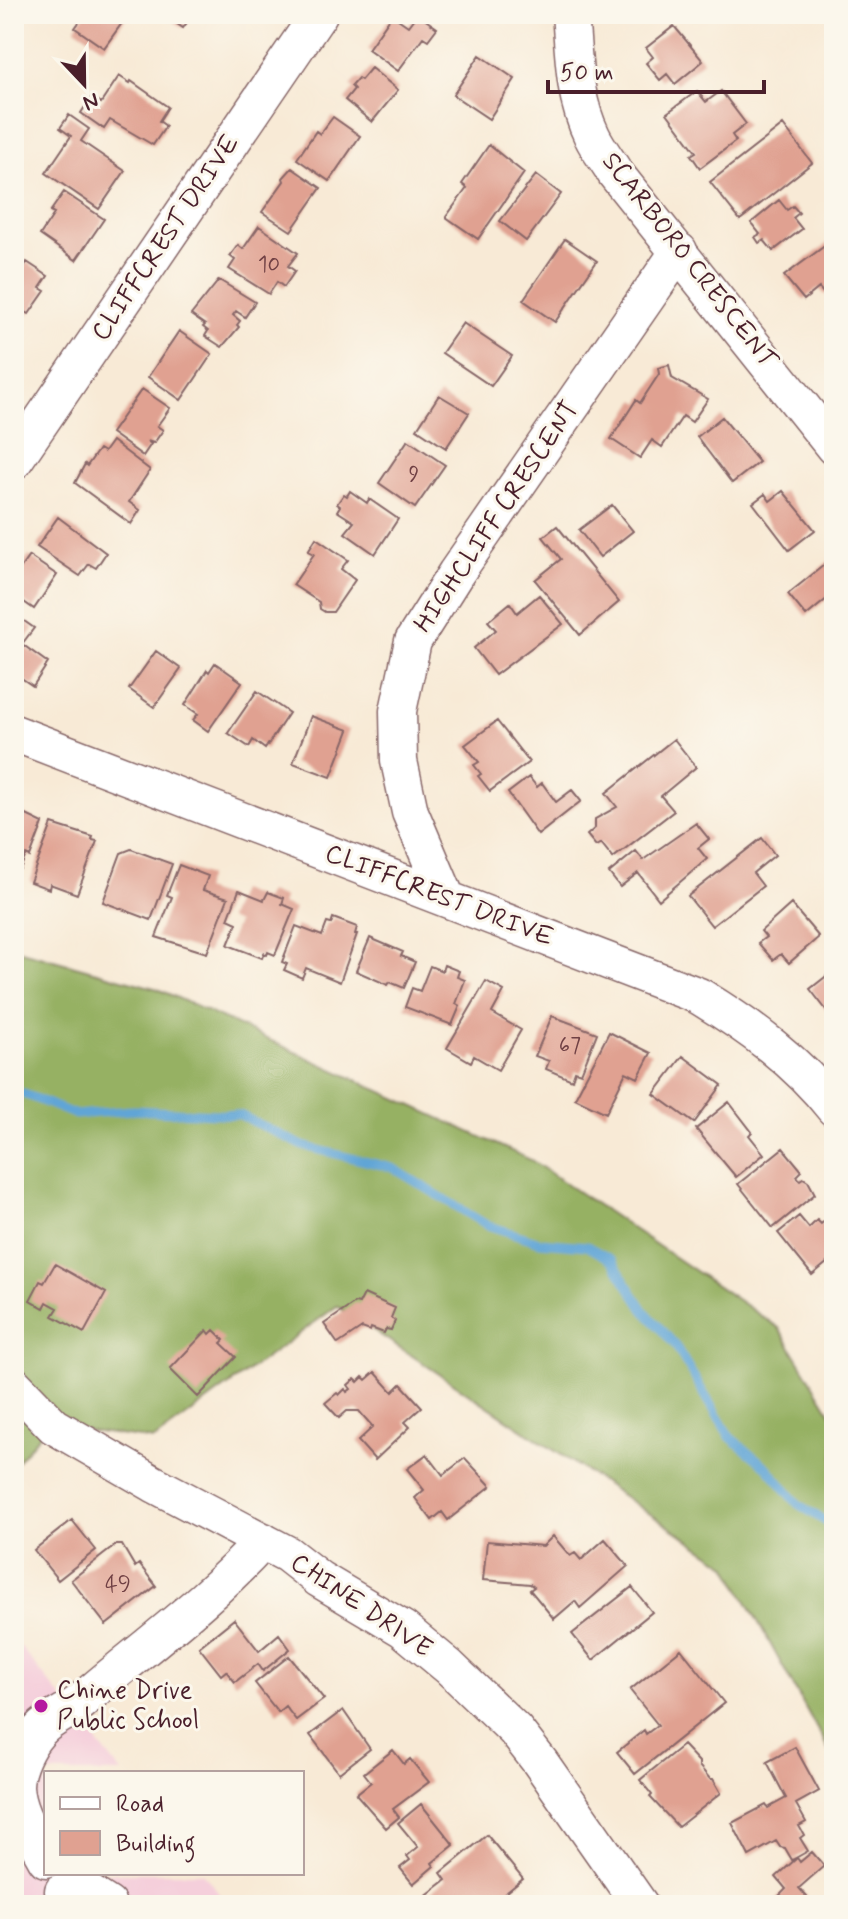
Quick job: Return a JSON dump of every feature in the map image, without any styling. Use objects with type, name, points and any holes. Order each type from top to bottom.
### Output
[{"type":"street","name":"CLIFFCREST DRIVE","points":[[14,461],[319,14]]},
{"type":"street","name":"SCARBORO CRESCENT","points":[[570,14],[574,75],[579,102],[592,137],[615,173],[834,447]]},
{"type":"street","name":"HIGHCLIFF CRESCENT","points":[[447,899],[410,812],[399,761],[398,711],[413,641],[465,560],[679,251]]},
{"type":"street","name":"CLIFFCREST DRIVE","points":[[14,733],[699,996],[762,1037],[803,1074],[834,1108]]},
{"type":"street","name":"CHINE DRIVE","points":[[14,1385],[54,1426],[154,1484],[287,1554],[319,1579],[403,1629],[449,1667],[515,1730],[640,1905]]},
{"type":"street","points":[[44,1856],[31,1836],[15,1785],[27,1747],[41,1728],[74,1706],[177,1621],[230,1576],[263,1541]]},
{"type":"street","points":[[59,1890],[83,1889],[108,1905]]},
{"type":"shaded area","name":"Chine Drive Public School","points":[[14,1639],[120,1771],[44,1771],[44,1875],[205,1875],[229,1905],[14,1905]]},
{"type":"green space","points":[[14,949],[158,989],[531,1160],[779,1328],[834,1418],[834,1760],[727,1565],[337,1306],[154,1440],[48,1425],[14,1465]]},
{"type":"building","points":[[85,14],[127,16],[104,48],[75,28]]},
{"type":"building","points":[[163,14],[193,14],[183,28]]},
{"type":"building","points":[[417,14],[437,28],[428,40],[423,37],[398,71],[368,49],[392,15],[408,26]]},
{"type":"building","points":[[674,26],[703,61],[675,84],[667,74],[660,80],[646,63],[653,57],[646,48]]},
{"type":"building","points":[[480,55],[515,79],[489,119],[453,95]]},
{"type":"building","points":[[371,68],[398,90],[372,122],[345,100],[354,89],[351,86]]},
{"type":"building","points":[[119,76],[168,107],[159,121],[166,126],[153,145],[110,120],[104,129],[81,113],[92,96],[101,103]]},
{"type":"building","points":[[697,91],[706,102],[721,91],[746,124],[732,135],[736,141],[700,168],[691,155],[696,152],[667,113]]},
{"type":"building","points":[[69,115],[89,129],[81,141],[125,171],[99,209],[46,173],[71,136],[60,128]]},
{"type":"building","points":[[333,117],[360,136],[329,181],[297,159],[316,131],[320,134]]},
{"type":"building","points":[[783,125],[812,163],[740,220],[710,182]]},
{"type":"building","points":[[489,145],[524,173],[478,239],[446,217],[467,188],[462,184]]},
{"type":"building","points":[[292,168],[321,188],[291,231],[262,212]]},
{"type":"building","points":[[536,175],[561,194],[526,241],[500,221]]},
{"type":"building","points":[[64,192],[104,219],[76,260],[40,235],[54,214],[50,212]]},
{"type":"building","points":[[779,200],[787,210],[793,206],[799,213],[793,218],[802,229],[773,251],[764,240],[759,243],[755,237],[760,234],[751,223]]},
{"type":"building","points":[[259,226],[298,253],[288,266],[295,271],[284,287],[277,282],[269,294],[229,269],[235,260],[230,256],[238,245],[243,249]]},
{"type":"building","points":[[565,239],[597,261],[555,322],[523,300]]},
{"type":"building","points":[[834,239],[834,294],[831,290],[825,295],[819,288],[804,300],[784,276]]},
{"type":"building","points":[[27,262],[48,276],[40,288],[45,291],[29,314],[14,305],[14,268],[20,273]]},
{"type":"building","points":[[219,280],[255,302],[245,317],[236,311],[233,315],[240,321],[239,327],[222,347],[205,336],[208,331],[203,327],[205,325],[191,315]]},
{"type":"building","points":[[463,323],[512,356],[491,386],[442,353]]},
{"type":"building","points":[[179,331],[212,354],[181,400],[148,377]]},
{"type":"building","points":[[669,365],[672,378],[708,399],[692,422],[683,416],[662,447],[652,440],[640,458],[611,439],[636,400],[640,403],[659,374],[658,368]]},
{"type":"building","points":[[142,389],[170,408],[157,426],[163,430],[154,443],[147,441],[151,444],[143,456],[111,433]]},
{"type":"building","points":[[439,395],[469,413],[446,448],[417,429]]},
{"type":"building","points":[[722,417],[759,462],[732,483],[697,437]]},
{"type":"building","points":[[408,440],[445,465],[415,508],[379,483]]},
{"type":"building","points":[[112,441],[150,470],[129,502],[140,510],[131,524],[75,483],[85,464],[87,466],[99,449],[104,452]]},
{"type":"building","points":[[350,491],[367,503],[369,499],[398,519],[375,554],[345,533],[354,522],[337,511],[340,506],[337,504]]},
{"type":"building","points":[[783,491],[815,530],[789,550],[753,503],[765,494],[770,501]]},
{"type":"building","points":[[612,505],[633,531],[600,557],[579,530]]},
{"type":"building","points":[[58,517],[106,553],[96,568],[89,564],[80,576],[37,547]]},
{"type":"building","points":[[557,526],[619,602],[580,635],[535,580],[561,559],[543,537]]},
{"type":"building","points":[[316,538],[348,560],[341,569],[355,580],[333,612],[320,609],[319,602],[293,585],[314,554],[308,551]]},
{"type":"building","points":[[29,556],[57,575],[34,609],[14,595],[14,577]]},
{"type":"building","points":[[834,557],[834,593],[806,616],[788,594]]},
{"type":"building","points":[[539,595],[563,624],[495,675],[474,648],[496,630],[488,621],[510,603],[517,613]]},
{"type":"building","points":[[14,614],[34,628],[22,644],[48,663],[33,686],[14,673]]},
{"type":"building","points":[[156,651],[181,669],[154,707],[129,689]]},
{"type":"building","points":[[215,663],[242,682],[208,731],[193,720],[198,714],[185,705],[207,670],[209,672]]},
{"type":"building","points":[[257,691],[289,713],[265,749],[253,740],[249,747],[228,733]]},
{"type":"building","points":[[311,716],[349,730],[331,777],[293,763]]},
{"type":"building","points":[[497,721],[529,762],[490,791],[478,776],[481,774],[474,765],[479,762],[465,745]]},
{"type":"building","points":[[674,739],[696,767],[661,796],[674,811],[613,858],[601,843],[596,846],[587,835],[595,828],[595,819],[617,807],[606,793]]},
{"type":"building","points":[[529,777],[537,787],[542,783],[556,802],[572,790],[581,801],[538,835],[508,793]]},
{"type":"building","points":[[14,809],[43,823],[30,857],[26,855],[20,869],[14,867]]},
{"type":"building","points":[[696,823],[709,839],[698,848],[707,859],[659,900],[638,873],[620,887],[609,873],[636,851],[643,860]]},
{"type":"building","points":[[52,824],[97,841],[77,894],[50,884],[49,889],[30,882]]},
{"type":"building","points":[[762,838],[775,855],[753,873],[763,886],[712,926],[688,896]]},
{"type":"building","points":[[131,849],[172,864],[151,920],[103,902],[121,853]]},
{"type":"building","points":[[179,865],[208,876],[203,890],[228,898],[207,953],[156,937],[172,897],[167,895]]},
{"type":"building","points":[[239,890],[264,900],[268,892],[284,898],[282,904],[294,909],[275,955],[268,952],[262,958],[228,945],[237,923],[228,919]]},
{"type":"building","points":[[791,904],[819,937],[789,963],[781,954],[773,960],[758,943],[766,937],[761,931]]},
{"type":"building","points":[[333,918],[357,927],[340,982],[306,968],[302,978],[284,970],[287,964],[282,962],[296,926],[322,936],[327,923],[331,924]]},
{"type":"building","points":[[370,938],[403,952],[401,956],[415,962],[404,988],[390,982],[388,985],[356,971]]},
{"type":"building","points":[[444,965],[459,971],[457,977],[465,980],[456,1004],[460,1006],[452,1025],[405,1007],[412,988],[420,991],[430,966],[442,971]]},
{"type":"building","points":[[834,970],[834,1013],[831,1016],[810,989]]},
{"type":"building","points":[[486,981],[504,991],[492,1013],[521,1030],[498,1070],[474,1056],[471,1062],[447,1048]]},
{"type":"building","points":[[552,1016],[597,1033],[581,1073],[575,1071],[572,1080],[546,1069],[549,1061],[535,1056]]},
{"type":"building","points":[[609,1032],[651,1053],[638,1078],[626,1072],[606,1113],[575,1098]]},
{"type":"building","points":[[683,1056],[722,1085],[694,1123],[654,1094]]},
{"type":"building","points":[[729,1102],[764,1154],[736,1177],[696,1129]]},
{"type":"building","points":[[783,1148],[802,1171],[797,1176],[800,1180],[808,1181],[815,1194],[773,1228],[738,1184]]},
{"type":"building","points":[[834,1213],[834,1257],[812,1275],[778,1233],[799,1216],[809,1228],[817,1220],[821,1224]]},
{"type":"building","points":[[55,1264],[106,1293],[84,1333],[53,1316],[58,1308],[47,1302],[44,1308],[30,1300],[40,1281],[44,1283]]},
{"type":"building","points":[[364,1294],[395,1308],[391,1330],[386,1329],[384,1333],[362,1328],[338,1344],[324,1324],[355,1303],[359,1304]]},
{"type":"building","points":[[207,1330],[210,1334],[214,1330],[224,1340],[221,1343],[236,1357],[198,1397],[170,1369]]},
{"type":"building","points":[[375,1372],[393,1392],[401,1384],[422,1407],[405,1422],[410,1427],[375,1460],[358,1441],[373,1427],[359,1411],[347,1411],[339,1418],[325,1403],[337,1393],[339,1395],[345,1389],[347,1392],[351,1389],[348,1385],[355,1379],[358,1382],[363,1377],[366,1380]]},
{"type":"building","points":[[427,1454],[443,1475],[465,1458],[491,1486],[448,1520],[442,1512],[432,1520],[415,1498],[424,1490],[407,1469]]},
{"type":"building","points":[[72,1520],[96,1550],[58,1580],[34,1550]]},
{"type":"building","points":[[553,1536],[570,1556],[575,1553],[581,1560],[605,1539],[628,1566],[580,1608],[575,1601],[554,1619],[530,1590],[534,1587],[530,1584],[483,1580],[487,1541],[543,1546]]},
{"type":"building","points":[[116,1545],[122,1545],[135,1567],[139,1564],[156,1586],[106,1625],[71,1580]]},
{"type":"building","points":[[632,1587],[652,1612],[593,1660],[572,1634]]},
{"type":"building","points":[[234,1619],[259,1651],[279,1634],[290,1649],[263,1671],[258,1664],[235,1682],[226,1671],[221,1675],[199,1647]]},
{"type":"building","points":[[681,1649],[724,1703],[635,1774],[617,1752],[644,1730],[646,1734],[658,1725],[630,1690]]},
{"type":"building","points":[[289,1656],[324,1699],[296,1720],[285,1706],[278,1712],[255,1683]]},
{"type":"building","points":[[343,1710],[370,1749],[339,1773],[310,1735]]},
{"type":"building","points":[[683,1745],[713,1779],[721,1793],[678,1827],[650,1797],[652,1795],[640,1780]]},
{"type":"building","points":[[795,1747],[819,1791],[796,1804],[806,1822],[799,1826],[804,1835],[800,1838],[808,1851],[792,1860],[776,1841],[749,1856],[732,1823],[786,1798],[767,1762]]},
{"type":"building","points":[[393,1750],[404,1764],[410,1759],[429,1782],[393,1809],[399,1817],[386,1828],[356,1794],[371,1782],[364,1773]]},
{"type":"building","points":[[421,1804],[454,1845],[413,1884],[400,1868],[410,1860],[407,1856],[418,1847],[398,1823]]},
{"type":"building","points":[[487,1835],[523,1879],[491,1905],[430,1905],[424,1897],[446,1880],[441,1873]]},
{"type":"building","points":[[812,1852],[824,1866],[799,1888],[814,1905],[781,1905],[776,1899],[786,1889],[776,1877],[797,1858],[800,1862]]},
{"type":"waterway","points":[[14,1090],[76,1115],[132,1110],[240,1115],[303,1146],[393,1168],[487,1225],[540,1242],[587,1246],[612,1260],[644,1310],[675,1345],[730,1437],[768,1468],[798,1504],[834,1527]]},
{"type":"place","name":"Chine Drive Public School","points":[[41,1706]]}]
